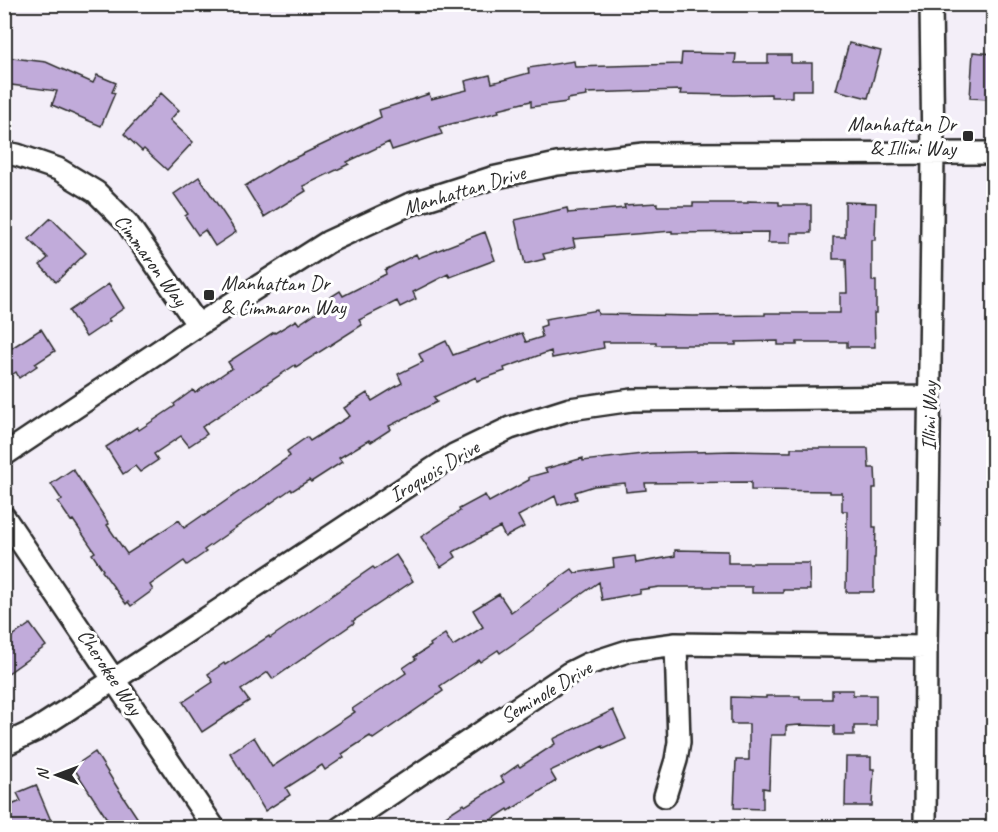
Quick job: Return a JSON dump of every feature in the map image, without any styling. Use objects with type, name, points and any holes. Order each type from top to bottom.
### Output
[{"type":"street","name":"Illini Way","points":[[925,828],[933,154],[931,4]]},
{"type":"street","name":"Cimmaron Way","points":[[4,153],[58,169],[96,192],[127,223],[198,325]]},
{"type":"street","name":"Manhattan Drive","points":[[4,455],[198,325],[328,242],[408,205],[492,178],[557,164],[645,154],[993,153]]},
{"type":"street","name":"Iroquois Drive","points":[[4,745],[36,730],[454,455],[510,428],[570,409],[632,400],[929,397]]},
{"type":"street","name":"Cherokee Way","points":[[4,517],[214,828]]},
{"type":"street","name":"Seminole Drive","points":[[340,828],[568,674],[588,664],[631,650],[676,644],[926,648]]},
{"type":"street","points":[[664,796],[676,760],[679,742],[676,644]]},
{"type":"building","points":[[849,43],[881,51],[868,98],[836,90]]},
{"type":"building","points":[[973,52],[993,54],[993,91],[991,90],[990,99],[970,98]]},
{"type":"building","points":[[682,53],[736,54],[735,63],[768,63],[768,55],[791,55],[791,63],[812,63],[812,90],[792,90],[792,97],[771,97],[771,94],[680,94],[681,90],[586,93],[587,96],[567,99],[567,102],[531,107],[531,101],[498,109],[499,112],[439,127],[442,134],[392,150],[389,142],[303,186],[306,191],[264,217],[245,186],[287,160],[381,117],[379,110],[429,94],[431,99],[467,90],[465,81],[490,75],[492,83],[529,73],[528,68],[574,61],[575,67],[681,64]]},
{"type":"building","points":[[4,57],[46,62],[93,83],[97,75],[116,83],[112,92],[115,93],[101,126],[52,105],[57,91],[4,84]]},
{"type":"building","points":[[161,93],[179,110],[170,120],[193,142],[167,170],[124,134]]},
{"type":"building","points":[[199,177],[236,232],[215,246],[205,230],[198,235],[185,216],[188,214],[174,194]]},
{"type":"building","points":[[748,201],[779,202],[779,205],[811,205],[811,233],[791,233],[791,243],[768,243],[769,232],[672,233],[672,231],[573,239],[575,247],[543,254],[545,259],[525,264],[515,220],[567,208],[568,213],[625,208],[624,205],[657,203],[657,206],[693,206],[693,203],[748,203]]},
{"type":"building","points":[[845,202],[876,203],[875,240],[872,240],[872,281],[876,281],[875,347],[847,347],[847,342],[797,342],[797,345],[778,345],[778,341],[736,342],[736,345],[656,345],[656,342],[603,342],[604,348],[552,358],[551,351],[504,368],[505,371],[477,381],[476,377],[434,397],[437,402],[389,426],[391,429],[339,458],[342,462],[311,482],[309,480],[292,491],[291,489],[204,550],[206,552],[187,565],[184,561],[150,585],[153,590],[131,606],[128,602],[126,604],[102,571],[92,554],[95,552],[58,502],[62,500],[51,484],[73,469],[127,554],[179,520],[184,528],[204,516],[290,456],[287,451],[307,437],[310,441],[350,416],[344,408],[367,393],[372,401],[402,383],[398,374],[423,362],[419,354],[446,341],[453,355],[522,333],[526,342],[542,337],[540,327],[546,325],[545,319],[597,310],[598,314],[693,316],[840,313],[840,293],[847,293],[846,259],[833,259],[833,237],[845,237]]},
{"type":"building","points":[[51,218],[86,253],[56,282],[40,265],[48,258],[29,239]]},
{"type":"building","points":[[485,232],[495,260],[450,277],[448,274],[413,292],[416,299],[400,307],[397,301],[359,320],[362,325],[296,367],[295,365],[202,427],[207,434],[189,446],[181,436],[154,454],[158,460],[140,472],[135,466],[123,474],[106,447],[137,427],[139,430],[175,406],[174,404],[193,390],[195,393],[232,368],[228,362],[274,332],[296,320],[299,324],[321,309],[318,305],[340,291],[343,296],[386,274],[385,270],[416,254],[418,258]]},
{"type":"building","points":[[109,284],[124,308],[108,319],[110,321],[86,337],[69,311]]},
{"type":"building","points":[[41,329],[55,351],[19,378],[16,372],[4,380],[4,353]]},
{"type":"building","points":[[791,448],[868,448],[869,468],[875,468],[876,488],[873,488],[873,527],[876,527],[874,592],[846,592],[847,511],[842,511],[842,493],[830,493],[830,491],[751,490],[751,482],[645,483],[646,490],[626,492],[625,483],[594,486],[575,492],[577,499],[558,505],[555,496],[518,516],[524,527],[505,537],[500,527],[453,552],[456,557],[441,567],[421,537],[460,511],[459,509],[485,495],[489,502],[529,480],[529,477],[547,472],[545,469],[583,458],[583,461],[651,453],[791,452]]},
{"type":"building","points":[[675,550],[728,551],[728,563],[809,563],[810,590],[752,593],[752,587],[659,587],[602,600],[599,582],[500,653],[498,650],[480,662],[479,660],[440,686],[443,691],[373,739],[370,736],[342,754],[344,757],[325,770],[322,765],[286,788],[290,795],[265,811],[230,753],[254,737],[272,767],[355,712],[352,709],[406,673],[403,668],[416,659],[414,657],[445,634],[453,646],[483,627],[473,610],[499,594],[511,612],[572,569],[575,573],[614,567],[613,559],[635,556],[636,563],[675,556]]},
{"type":"building","points":[[396,555],[413,581],[273,679],[268,672],[241,690],[249,701],[202,732],[183,702],[213,682],[208,674],[269,636],[270,638],[373,567],[375,569]]},
{"type":"building","points":[[30,624],[46,646],[4,676],[4,642]]},
{"type":"building","points":[[832,690],[853,690],[853,695],[876,695],[876,726],[854,726],[854,735],[834,735],[834,726],[786,726],[786,735],[771,735],[769,789],[763,788],[763,809],[734,808],[736,760],[749,760],[749,724],[731,724],[731,697],[800,696],[800,699],[832,699]]},
{"type":"building","points":[[613,710],[626,739],[604,749],[603,746],[550,771],[556,781],[479,828],[427,828],[504,782],[501,777],[555,744],[553,739]]},
{"type":"building","points":[[95,752],[144,828],[113,828],[73,767]]},
{"type":"building","points":[[846,757],[871,757],[871,769],[874,769],[872,806],[845,806]]},
{"type":"building","points":[[36,785],[54,828],[4,828],[4,808],[21,801],[17,793]]},
{"type":"place","name":"Manhattan Dr & Illini Way","points":[[968,136]]},
{"type":"place","name":"Manhattan Dr & Cimmaron Way","points":[[209,295]]}]
